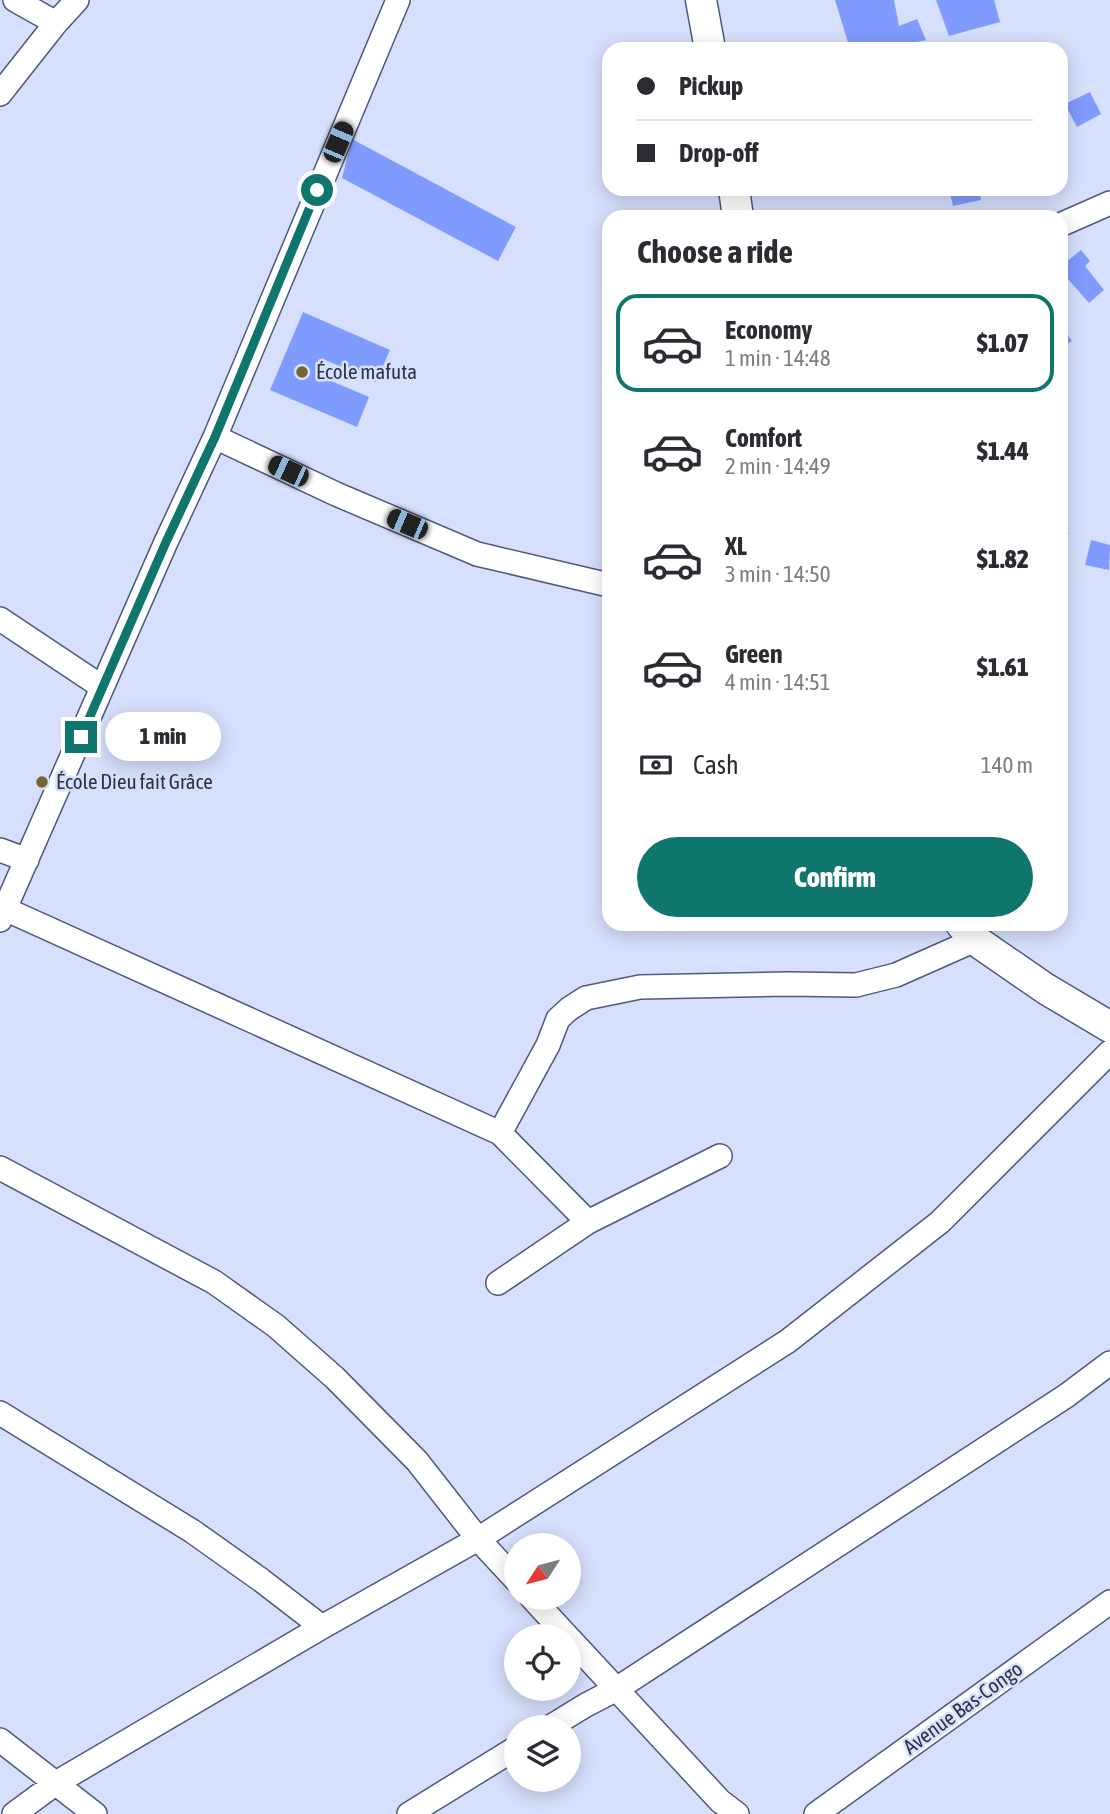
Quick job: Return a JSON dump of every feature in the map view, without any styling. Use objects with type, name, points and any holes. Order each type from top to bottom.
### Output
[{"type":"street","points":[[15,0],[56,23]]},
{"type":"street","points":[[0,94],[77,0]]},
{"type":"street","points":[[398,0],[215,437],[3,915],[500,1133],[588,1222]]},
{"type":"street","points":[[701,0],[708,42]]},
{"type":"street","points":[[1068,221],[1110,203]]},
{"type":"street","points":[[215,437],[336,494],[477,554],[602,583]]},
{"type":"street","points":[[0,619],[102,687]]},
{"type":"street","points":[[0,850],[27,860]]},
{"type":"street","points":[[500,1133],[548,1045],[558,1019],[586,998],[640,987],[856,985],[896,975],[968,932],[1046,989],[1110,1027]]},
{"type":"street","points":[[14,1814],[56,1783],[478,1539],[788,1341],[940,1222],[1110,1052]]},
{"type":"street","points":[[498,1283],[588,1222],[720,1156]]},
{"type":"street","points":[[0,1168],[214,1282],[276,1326],[335,1378],[417,1461],[478,1539],[504,1567]]},
{"type":"street","points":[[571,1715],[615,1690],[1066,1396],[1110,1363]]},
{"type":"street","points":[[0,1413],[192,1531],[322,1627]]},
{"type":"street","name":"Avenue Bas-Congo","points":[[816,1814],[1110,1602]]},
{"type":"street","points":[[543,1610],[556,1624]]},
{"type":"street","points":[[581,1652],[720,1801],[737,1814]]},
{"type":"street","points":[[0,1740],[95,1814]]},
{"type":"street","points":[[409,1814],[504,1755]]},
{"type":"building","points":[[835,0],[894,0],[899,26],[917,19],[926,40],[918,42],[848,42]]},
{"type":"building","points":[[936,0],[994,0],[1000,22],[949,36]]},
{"type":"building","points":[[1090,92],[1101,114],[1077,127],[1068,110],[1068,103]]},
{"type":"building","points":[[352,139],[516,227],[498,261],[342,178]]},
{"type":"building","points":[[951,196],[980,196],[981,200],[953,206]]},
{"type":"building","points":[[1081,250],[1090,261],[1085,266],[1104,290],[1089,303],[1068,279],[1068,261]]},
{"type":"building","points":[[303,312],[390,350],[376,382],[323,359],[317,375],[369,397],[357,427],[270,390]]},
{"type":"building","points":[[1091,540],[1110,545],[1109,570],[1085,565]]},
{"type":"place","name":"École mafuta","points":[[302,372]]},
{"type":"place","name":"École Dieu fait Grâce","points":[[42,782]]},
{"type":"route","points":[[81,737],[215,437],[317,190]]}]
